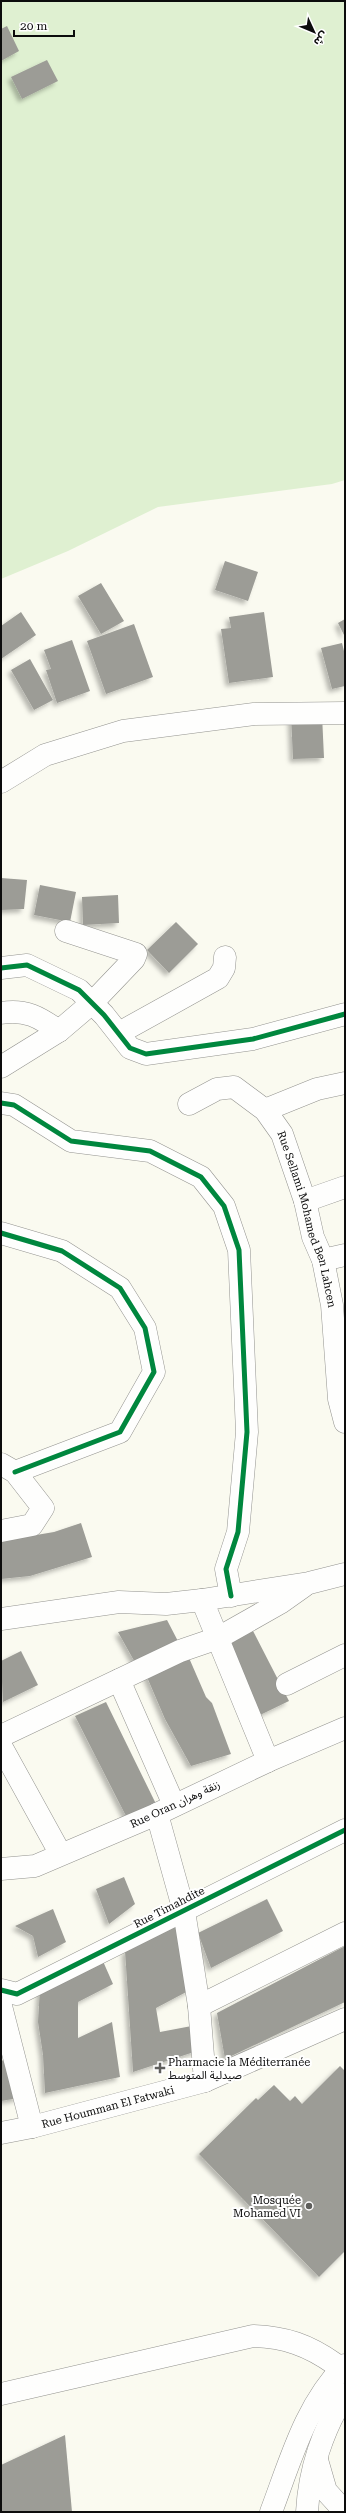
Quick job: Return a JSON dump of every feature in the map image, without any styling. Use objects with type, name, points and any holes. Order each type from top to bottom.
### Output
[{"type":"street","points":[[1,782],[45,755],[123,731],[254,714],[345,713]]},
{"type":"street","points":[[1,1067],[58,1032],[92,1003],[134,959],[136,954],[66,931]]},
{"type":"street","points":[[119,1033],[218,978],[224,968],[225,957]]},
{"type":"street","points":[[1,968],[27,965],[79,990],[119,1033],[130,1048],[146,1054],[253,1039],[345,1014]]},
{"type":"street","points":[[1,1013],[25,1012],[38,1016],[58,1032]]},
{"type":"street","points":[[266,1110],[317,1089],[345,1083]]},
{"type":"street","name":"Rue Sellami Mohamed Ben Lahcen","points":[[189,1104],[217,1089],[234,1087],[266,1110],[282,1134],[305,1201],[309,1223],[339,1304],[342,1398],[345,1422]]},
{"type":"street","points":[[1,1103],[14,1106],[71,1141],[150,1151],[201,1177],[224,1206],[239,1250],[247,1432],[238,1532],[226,1569],[232,1596]]},
{"type":"street","points":[[305,1201],[345,1186]]},
{"type":"street","points":[[1,1233],[62,1251],[120,1288],[145,1328],[154,1372],[120,1432],[8,1468],[44,1508],[32,1525],[1,1531]]},
{"type":"street","points":[[323,1260],[345,1255]]},
{"type":"street","points":[[1,1619],[119,1602],[166,1604],[202,1600],[309,1583],[345,1574]]},
{"type":"street","points":[[1,1736],[180,1651],[218,1638],[280,1603],[309,1583]]},
{"type":"street","points":[[202,1600],[268,1761]]},
{"type":"street","points":[[287,1684],[345,1655]]},
{"type":"street","points":[[119,1680],[166,1809],[199,2006],[205,2081]]},
{"type":"street","name":"Rue Oran زنقة وهران","points":[[1,1869],[35,1866],[60,1853],[166,1809],[268,1761],[345,1728]]},
{"type":"street","points":[[1,1746],[60,1853]]},
{"type":"street","name":"Rue Timahdite","points":[[1,1990],[17,1994],[345,1830]]},
{"type":"street","points":[[199,2006],[345,1933]]},
{"type":"street","points":[[1,2006],[32,2128]]},
{"type":"street","name":"Rue Houmman El Fatwaki","points":[[1,2133],[32,2128],[205,2081],[345,2019]]},
{"type":"street","points":[[1,2394],[253,2336],[275,2337],[296,2341],[342,2359],[313,2406],[271,2512]]},
{"type":"street","points":[[307,2512],[317,2458],[331,2420],[345,2394]]},
{"type":"street","points":[[317,2458],[326,2491],[345,2512]]},
{"type":"green space","points":[[1,1],[345,1],[345,480],[332,484],[158,507],[68,551],[1,579]]},
{"type":"building","points":[[7,26],[19,51],[1,61],[1,29]]},
{"type":"building","points":[[47,60],[58,81],[22,99],[11,77]]},
{"type":"building","points":[[225,561],[258,572],[248,601],[215,590]]},
{"type":"building","points":[[101,583],[124,621],[101,634],[78,596]]},
{"type":"building","points":[[21,612],[36,635],[1,659],[1,626]]},
{"type":"building","points":[[264,612],[273,677],[229,683],[221,629],[231,628],[229,617]]},
{"type":"building","points":[[345,619],[345,637],[338,623]]},
{"type":"building","points":[[134,624],[153,677],[106,694],[87,641]]},
{"type":"building","points":[[72,640],[90,691],[57,703],[46,670],[51,669],[44,650]]},
{"type":"building","points":[[342,643],[345,655],[345,686],[332,689],[321,648]]},
{"type":"building","points":[[30,659],[53,700],[34,710],[11,670]]},
{"type":"building","points":[[322,715],[324,758],[293,759],[291,716]]},
{"type":"building","points":[[1,878],[27,880],[24,909],[1,910]]},
{"type":"building","points":[[40,885],[76,892],[70,922],[34,915]]},
{"type":"building","points":[[118,895],[119,923],[83,925],[82,897]]},
{"type":"building","points":[[176,922],[198,944],[169,973],[147,950]]},
{"type":"building","points":[[81,1523],[92,1557],[30,1576],[1,1579],[1,1541],[54,1532]]},
{"type":"building","points":[[167,1620],[181,1647],[137,1666],[118,1632]]},
{"type":"building","points":[[251,1627],[289,1701],[260,1715],[221,1642]]},
{"type":"building","points":[[21,1651],[38,1685],[3,1702],[1,1661]]},
{"type":"building","points":[[186,1651],[206,1697],[212,1703],[231,1754],[191,1766],[165,1719],[144,1670]]},
{"type":"building","points":[[106,1702],[156,1804],[127,1818],[75,1716]]},
{"type":"building","points":[[124,1877],[135,1904],[109,1924],[96,1889]]},
{"type":"building","points":[[267,1899],[283,1931],[211,1968],[198,1933]]},
{"type":"building","points":[[53,1909],[66,1942],[38,1957],[33,1936],[15,1926]]},
{"type":"building","points":[[178,1919],[190,1990],[156,2008],[160,2032],[197,2025],[197,2051],[133,2072],[125,1951]]},
{"type":"building","points":[[345,1946],[345,2002],[225,2059],[217,2013]]},
{"type":"building","points":[[102,1959],[113,1984],[78,2002],[78,2038],[112,2022],[120,2077],[45,2093],[43,2055],[38,2022],[40,1988]]},
{"type":"building","points":[[9,2058],[19,2098],[1,2101],[1,2061]]},
{"type":"building","name":"Mosquée Mohamed VI","points":[[340,2066],[345,2071],[345,2251],[319,2277],[199,2154],[256,2098],[258,2100],[274,2085],[290,2101],[295,2096],[302,2104]]},
{"type":"building","points":[[65,2435],[72,2512],[1,2512],[1,2465]]},
{"type":"cycle path","points":[[1,968],[27,965],[79,990],[104,1015],[130,1048],[146,1054],[253,1039],[345,1014]]},
{"type":"cycle path","points":[[1,1103],[14,1105],[71,1141],[150,1151],[201,1177],[224,1206],[239,1250],[247,1432],[238,1532],[226,1569],[231,1596]]},
{"type":"cycle path","points":[[1,1233],[62,1251],[120,1288],[145,1328],[154,1372],[120,1432],[15,1472]]},
{"type":"cycle path","points":[[1,1990],[17,1994],[345,1830]]},
{"type":"place","name":"Pharmacie la Méditerranée صيدلية المتوسط","points":[[160,2068]]},
{"type":"place","name":"Mosquée Mohamed VI","points":[[309,2206]]}]
